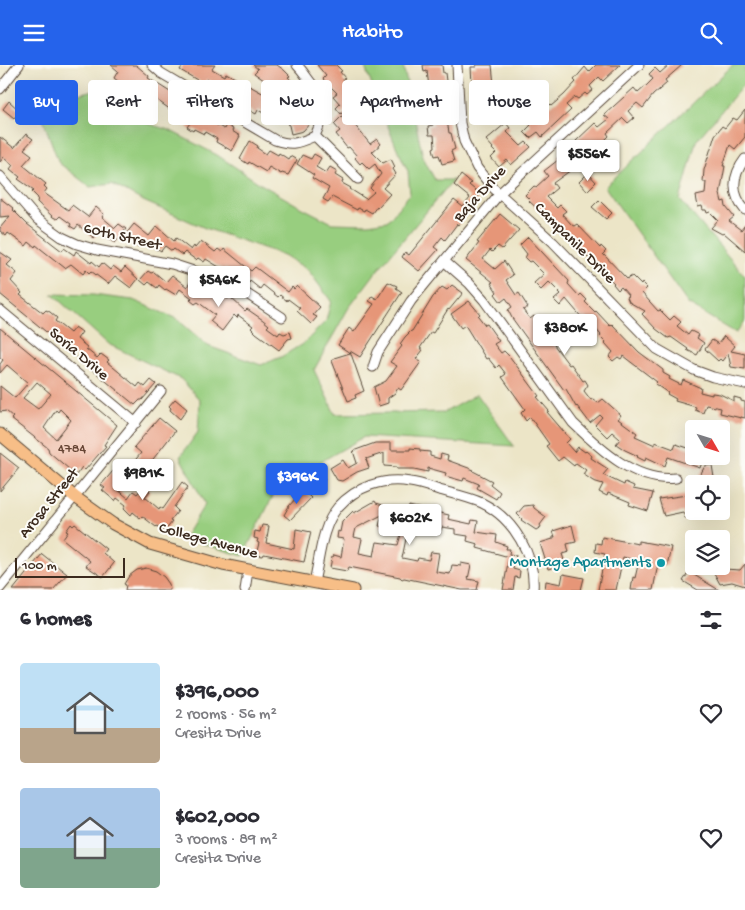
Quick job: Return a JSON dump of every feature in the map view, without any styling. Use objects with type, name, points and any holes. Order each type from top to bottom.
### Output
[{"type":"main road","name":"College Avenue","points":[[0,435],[75,497],[113,524],[150,544],[248,571],[353,590]]},
{"type":"street","points":[[0,89],[20,65]]},
{"type":"street","points":[[152,65],[161,73],[275,140],[288,144],[299,143],[315,136],[322,121],[323,104],[319,95],[297,65]]},
{"type":"street","name":"Campanile Drive","points":[[457,65],[460,123],[464,141],[477,168],[491,186],[553,242],[657,349],[694,370],[713,377],[745,384]]},
{"type":"street","name":"Baja Drive","points":[[373,367],[378,352],[411,301],[500,193],[639,65]]},
{"type":"street","points":[[315,136],[358,179]]},
{"type":"street","points":[[745,159],[735,175],[734,190],[736,197],[745,210]]},
{"type":"street","name":"60th Street","points":[[0,176],[37,219],[62,237],[97,251],[172,264],[221,280],[241,290],[282,317]]},
{"type":"street","points":[[444,261],[484,300],[573,423],[590,439],[638,473],[660,479],[676,478]]},
{"type":"street","name":"Soria Drive","points":[[0,310],[136,423]]},
{"type":"street","name":"Arosa Street","points":[[0,588],[161,391]]},
{"type":"street","points":[[314,582],[326,529],[337,509],[349,497],[366,486],[382,482],[409,481],[471,498],[484,504],[505,519],[520,539],[528,557],[532,571],[533,590]]},
{"type":"street","points":[[244,590],[248,571]]},
{"type":"green space","points":[[364,65],[403,65],[406,80],[370,80]]},
{"type":"green space","points":[[733,65],[745,65],[745,83],[696,141],[680,200],[745,276],[745,321],[736,333],[688,304],[605,187]]},
{"type":"green space","points":[[88,92],[88,125],[152,125],[169,130],[217,155],[259,183],[332,223],[368,224],[387,221],[410,194],[408,171],[388,125],[416,125],[423,157],[435,180],[453,180],[376,272],[348,309],[314,370],[335,414],[445,412],[477,394],[514,446],[364,437],[278,486],[243,556],[184,538],[205,504],[180,457],[198,432],[200,400],[181,379],[108,344],[52,294],[93,295],[133,300],[177,319],[208,346],[261,365],[281,357],[304,343],[326,321],[331,301],[308,270],[284,255],[205,228],[141,200],[112,184],[90,187],[59,163],[45,125],[78,125],[78,94]]},
{"type":"building","points":[[111,65],[136,65],[151,80],[117,80],[114,78],[118,71]]},
{"type":"building","points":[[183,65],[215,65],[212,69],[224,76],[226,73],[239,80],[197,80],[180,70]]},
{"type":"building","points":[[253,65],[277,65],[290,76],[288,77],[291,80],[264,80],[254,73],[258,69]]},
{"type":"building","points":[[317,65],[336,65],[342,71],[340,72],[345,78],[342,80],[341,114],[336,108],[340,104],[333,96],[337,93],[332,88],[332,80],[324,80],[326,76]]},
{"type":"building","points":[[423,65],[442,65],[446,80],[428,80],[427,71],[424,72]]},
{"type":"building","points":[[476,65],[492,65],[494,80],[472,80],[471,67],[476,67]]},
{"type":"building","points":[[596,65],[620,65],[603,81],[599,77],[590,86],[593,90],[587,95],[585,93],[578,99],[575,97],[566,105],[571,110],[542,137],[538,132],[530,138],[524,132],[531,125],[549,125],[549,104],[551,106],[564,95],[576,82],[574,80],[585,67],[589,72]]},
{"type":"building","points":[[669,65],[682,65],[665,80],[667,83],[653,95],[643,108],[637,103],[628,111],[634,118],[628,123],[623,118],[607,133],[609,136],[603,142],[607,146],[600,153],[594,147],[580,160],[573,153],[581,146],[576,141],[595,123],[599,127],[609,119],[604,115],[634,88],[638,93],[653,79],[649,74],[655,68],[660,73]]},
{"type":"building","points":[[158,84],[168,91],[168,108],[158,101]]},
{"type":"building","points":[[251,87],[261,92],[261,112],[258,110],[256,114],[251,111]]},
{"type":"building","points":[[9,101],[15,106],[15,117],[14,118],[3,109]]},
{"type":"building","points":[[745,110],[745,137],[735,149],[730,145],[723,166],[725,166],[720,194],[722,202],[725,201],[726,207],[734,217],[729,221],[741,230],[745,225],[745,251],[724,233],[722,234],[711,228],[718,220],[710,212],[707,213],[706,210],[703,210],[702,206],[698,207],[696,196],[705,194],[704,170],[715,135],[722,126],[725,128],[733,118],[737,120]]},
{"type":"building","points":[[342,116],[342,125],[355,125],[370,144],[377,139],[381,144],[372,152],[383,163],[391,159],[395,167],[393,169],[396,174],[383,188],[390,194],[372,213],[365,209],[364,211],[358,208],[357,210],[332,197],[328,202],[323,199],[329,188],[312,178],[314,175],[297,164],[302,155],[311,159],[314,154],[321,158],[316,167],[326,173],[330,167],[337,171],[335,175],[343,180],[342,183],[350,189],[366,199],[374,192],[370,188],[381,174],[375,164],[369,169],[362,162],[360,164],[355,158],[357,156],[349,147],[347,148],[336,134],[340,131],[334,124]]},
{"type":"building","points":[[188,125],[217,125],[224,129],[226,125],[240,136],[232,151],[216,142],[217,139],[205,132],[204,134],[194,129],[193,131],[187,127]]},
{"type":"building","points":[[289,125],[308,125],[303,131],[291,134]]},
{"type":"building","points":[[448,125],[455,149],[451,151],[454,161],[442,164],[439,155],[435,156],[433,148],[435,147],[434,135],[429,135],[428,126]]},
{"type":"building","points":[[504,125],[508,125],[510,128],[506,131],[521,146],[526,142],[531,147],[511,165],[507,160],[499,167],[491,158],[496,153],[486,140]]},
{"type":"building","points":[[26,134],[33,139],[24,149],[32,155],[23,165],[46,184],[44,186],[47,189],[44,193],[68,210],[72,205],[88,217],[96,207],[104,214],[102,217],[115,228],[119,224],[126,229],[115,243],[99,231],[94,238],[78,225],[75,229],[60,216],[57,219],[53,217],[37,202],[38,198],[32,192],[34,190],[18,179],[20,177],[10,169],[13,165],[4,157],[0,162],[0,137],[14,148]]},
{"type":"building","points":[[250,141],[266,154],[269,150],[278,155],[279,153],[288,159],[290,156],[297,160],[288,175],[281,174],[269,167],[266,172],[240,159]]},
{"type":"building","points":[[564,151],[569,157],[564,162],[571,170],[553,183],[557,188],[546,197],[557,208],[560,205],[566,211],[562,214],[572,225],[577,224],[600,248],[601,246],[606,251],[603,254],[627,279],[632,276],[647,288],[642,293],[658,311],[660,310],[670,320],[674,316],[681,322],[677,326],[688,335],[691,331],[699,335],[697,338],[704,343],[697,355],[656,329],[642,314],[645,311],[629,302],[627,297],[629,296],[621,287],[618,290],[591,256],[589,258],[562,230],[560,231],[553,223],[555,221],[545,210],[542,213],[525,195],[548,176],[544,171],[558,160],[557,158]]},
{"type":"building","points":[[588,173],[596,182],[587,191],[579,182]]},
{"type":"building","points":[[461,175],[480,194],[477,201],[445,240],[442,237],[434,247],[438,250],[419,271],[402,257],[405,252],[409,255],[454,200],[463,207],[470,198],[454,185]]},
{"type":"building","points":[[0,198],[13,208],[27,224],[62,251],[64,248],[74,255],[76,251],[91,263],[92,261],[99,267],[102,263],[110,270],[113,266],[121,272],[125,267],[138,279],[131,288],[115,276],[108,284],[91,271],[89,273],[86,270],[83,274],[71,264],[65,268],[36,245],[35,247],[29,242],[26,246],[8,233],[6,236],[0,231],[0,228],[10,216],[0,217]]},
{"type":"building","points":[[599,200],[612,213],[606,219],[592,207]]},
{"type":"building","points":[[500,214],[519,230],[502,249],[498,246],[492,252],[490,250],[483,259],[495,269],[504,261],[513,275],[506,280],[516,295],[519,293],[528,307],[523,310],[530,319],[534,316],[550,339],[553,337],[557,343],[554,345],[583,381],[585,380],[588,385],[584,391],[591,400],[593,399],[598,403],[603,399],[621,415],[618,419],[637,433],[635,436],[655,445],[655,442],[674,449],[676,444],[685,447],[685,463],[668,457],[665,466],[646,457],[645,461],[616,444],[620,439],[612,432],[607,437],[595,425],[602,417],[600,415],[590,423],[576,407],[566,389],[564,390],[512,318],[508,310],[512,307],[506,298],[501,302],[495,294],[497,292],[491,283],[493,282],[466,260],[479,243],[477,242]]},
{"type":"building","points":[[134,224],[149,236],[157,226],[174,241],[176,238],[191,250],[201,241],[215,252],[218,249],[222,252],[224,249],[251,271],[255,267],[288,292],[292,287],[294,289],[297,286],[320,307],[313,315],[317,317],[311,324],[297,311],[300,308],[288,299],[287,301],[280,295],[278,297],[263,285],[260,289],[234,272],[232,274],[225,268],[224,270],[206,259],[204,262],[198,258],[196,260],[185,252],[182,255],[174,249],[172,251],[165,246],[161,251],[157,250],[144,240],[138,247],[125,235]]},
{"type":"building","points":[[528,237],[569,281],[568,284],[579,296],[581,294],[587,300],[585,302],[595,312],[610,326],[612,324],[639,352],[663,370],[663,373],[670,377],[669,379],[681,385],[683,380],[701,388],[700,392],[712,395],[712,393],[720,394],[734,401],[734,397],[741,399],[741,401],[745,402],[745,418],[720,413],[721,408],[706,405],[703,413],[695,410],[696,407],[675,401],[676,399],[655,384],[657,382],[623,356],[621,359],[618,357],[613,361],[609,357],[613,352],[585,317],[583,319],[566,299],[560,306],[554,300],[561,294],[549,282],[541,290],[534,283],[544,274],[531,261],[529,262],[525,258],[527,254],[520,245]]},
{"type":"building","points":[[0,252],[12,260],[7,265],[17,273],[11,281],[22,293],[20,295],[43,313],[46,310],[50,312],[57,318],[55,321],[70,333],[75,327],[82,332],[77,339],[87,347],[86,349],[97,358],[101,354],[109,360],[107,362],[137,387],[140,383],[145,387],[151,380],[156,384],[142,400],[135,405],[0,294]]},
{"type":"building","points":[[148,271],[154,272],[166,282],[172,275],[187,287],[191,281],[206,295],[210,290],[213,292],[217,290],[228,299],[230,297],[245,311],[247,309],[263,320],[269,325],[267,327],[278,335],[280,332],[284,334],[290,332],[292,338],[288,339],[279,350],[256,333],[251,328],[253,326],[238,315],[237,318],[234,315],[222,331],[210,321],[215,315],[198,302],[195,304],[190,300],[192,298],[180,289],[176,295],[159,285],[157,288],[149,282],[146,285],[140,280]]},
{"type":"building","points":[[388,282],[397,286],[396,288],[402,292],[360,357],[350,351],[364,391],[355,395],[356,398],[348,401],[332,361],[334,358],[350,353],[338,345],[349,328],[354,332],[374,304],[369,301],[372,296],[377,299]]},
{"type":"building","points":[[452,285],[463,293],[448,309],[433,333],[431,332],[420,348],[423,350],[416,359],[421,362],[401,390],[398,388],[388,398],[388,403],[379,406],[374,387],[386,381],[397,366],[390,362],[402,346],[400,344],[412,331],[433,297],[442,287],[447,290]]},
{"type":"building","points":[[469,301],[480,314],[478,316],[485,325],[487,324],[499,341],[494,344],[501,353],[504,351],[510,357],[539,396],[537,397],[549,411],[547,412],[570,439],[566,443],[574,452],[578,447],[586,451],[592,456],[591,458],[608,469],[603,475],[624,485],[625,482],[634,486],[633,489],[653,493],[648,511],[629,505],[630,502],[608,493],[607,496],[599,492],[603,484],[593,481],[583,474],[586,470],[576,463],[574,466],[563,457],[558,461],[546,446],[549,444],[530,417],[526,421],[521,413],[525,409],[502,377],[506,374],[499,365],[496,368],[488,358],[486,359],[465,325],[461,328],[451,314]]},
{"type":"building","points":[[0,328],[117,425],[104,445],[106,446],[85,470],[82,467],[76,475],[49,452],[48,448],[11,419],[13,417],[6,411],[0,412],[0,386],[15,398],[28,383],[7,365],[0,373],[0,364],[3,360],[0,357]],"holes":[[[37,382],[51,394],[38,409],[23,398]],[[60,409],[71,420],[56,439],[44,428],[56,410],[58,412]]]},
{"type":"building","points":[[724,336],[735,346],[731,351],[745,354],[745,369],[731,367],[728,353],[722,361],[720,359],[718,361],[705,349],[712,340],[718,344]]},
{"type":"building","points":[[175,399],[187,409],[180,419],[170,410],[169,406]]},
{"type":"building","points":[[159,418],[175,431],[143,472],[132,464],[141,453],[134,447]]},
{"type":"building","points":[[375,443],[391,443],[391,450],[420,449],[420,451],[430,452],[430,456],[440,459],[441,454],[448,456],[447,460],[474,470],[492,481],[490,484],[500,492],[496,499],[477,488],[479,484],[464,478],[463,481],[445,476],[446,473],[428,468],[428,472],[384,466],[384,453],[366,459],[369,468],[357,472],[342,481],[337,480],[330,468],[343,460],[348,468],[357,463],[353,451]]},
{"type":"building","points":[[0,453],[19,468],[0,491]]},
{"type":"building","points":[[712,465],[714,475],[700,475],[705,466]]},
{"type":"building","points":[[120,469],[129,476],[117,489],[128,498],[133,491],[137,494],[144,486],[150,491],[145,497],[159,509],[160,507],[163,509],[182,482],[188,487],[174,507],[178,511],[165,531],[156,527],[142,516],[140,518],[133,512],[131,515],[124,508],[126,505],[117,498],[115,501],[102,490],[105,488],[101,485],[113,471],[116,474]]},
{"type":"building","points":[[315,470],[325,479],[318,488],[307,479]]},
{"type":"building","points":[[303,490],[311,498],[290,520],[284,515]]},
{"type":"building","points":[[685,495],[685,518],[683,512],[664,516],[659,499]]},
{"type":"building","points":[[375,501],[376,503],[408,512],[409,506],[449,515],[448,519],[471,524],[472,520],[478,521],[476,532],[497,535],[496,542],[507,546],[506,549],[510,549],[509,554],[516,555],[513,569],[520,571],[519,578],[515,577],[513,590],[503,590],[509,557],[477,548],[478,544],[467,541],[468,536],[455,534],[455,529],[442,527],[440,533],[430,530],[432,524],[415,520],[413,530],[408,529],[402,558],[417,561],[418,558],[429,560],[431,552],[439,553],[436,572],[450,574],[452,565],[461,566],[461,563],[471,565],[468,579],[479,581],[477,590],[462,590],[349,567],[347,571],[330,568],[334,555],[341,557],[344,539],[337,538],[338,531],[340,532],[342,522],[353,511],[354,513]],"holes":[[[382,515],[379,526],[402,531],[398,545],[377,542],[374,556],[359,553],[362,539],[354,537],[356,528]]]},
{"type":"building","points":[[533,505],[534,508],[546,517],[540,525],[541,527],[536,530],[521,520],[517,514],[524,506]]},
{"type":"building","points":[[71,524],[73,526],[75,524],[106,549],[103,553],[114,563],[103,577],[86,566],[90,561],[63,539]]},
{"type":"building","points":[[262,525],[269,526],[266,543],[294,549],[296,529],[311,532],[304,562],[264,554],[263,556],[256,555],[259,543],[257,542],[258,539],[254,538],[255,531],[260,532]]},
{"type":"building","points":[[572,525],[576,542],[567,544],[569,552],[562,554],[564,560],[559,562],[560,566],[548,569],[540,543],[553,539],[555,537],[553,531]]},
{"type":"building","name":"Montage Apartments","points":[[602,537],[638,544],[638,541],[671,547],[667,566],[658,564],[653,590],[631,590],[633,577],[635,578],[639,561],[623,557],[616,590],[598,590],[605,554],[595,552],[596,543],[601,544]]},
{"type":"building","points":[[42,554],[67,574],[53,590],[13,590]]},
{"type":"building","points":[[745,564],[745,586],[732,582],[720,584],[715,575],[730,575],[730,569],[740,570]]},
{"type":"building","points":[[146,568],[156,571],[164,577],[169,584],[170,590],[125,590],[126,585],[124,584],[129,576],[137,570]]},
{"type":"building","points":[[563,574],[584,578],[581,590],[545,590],[546,581],[561,584]]},
{"type":"building","points":[[687,575],[694,575],[719,590],[698,590],[683,581]]},
{"type":"place","name":"Montage Apartments","points":[[661,563]]}]
